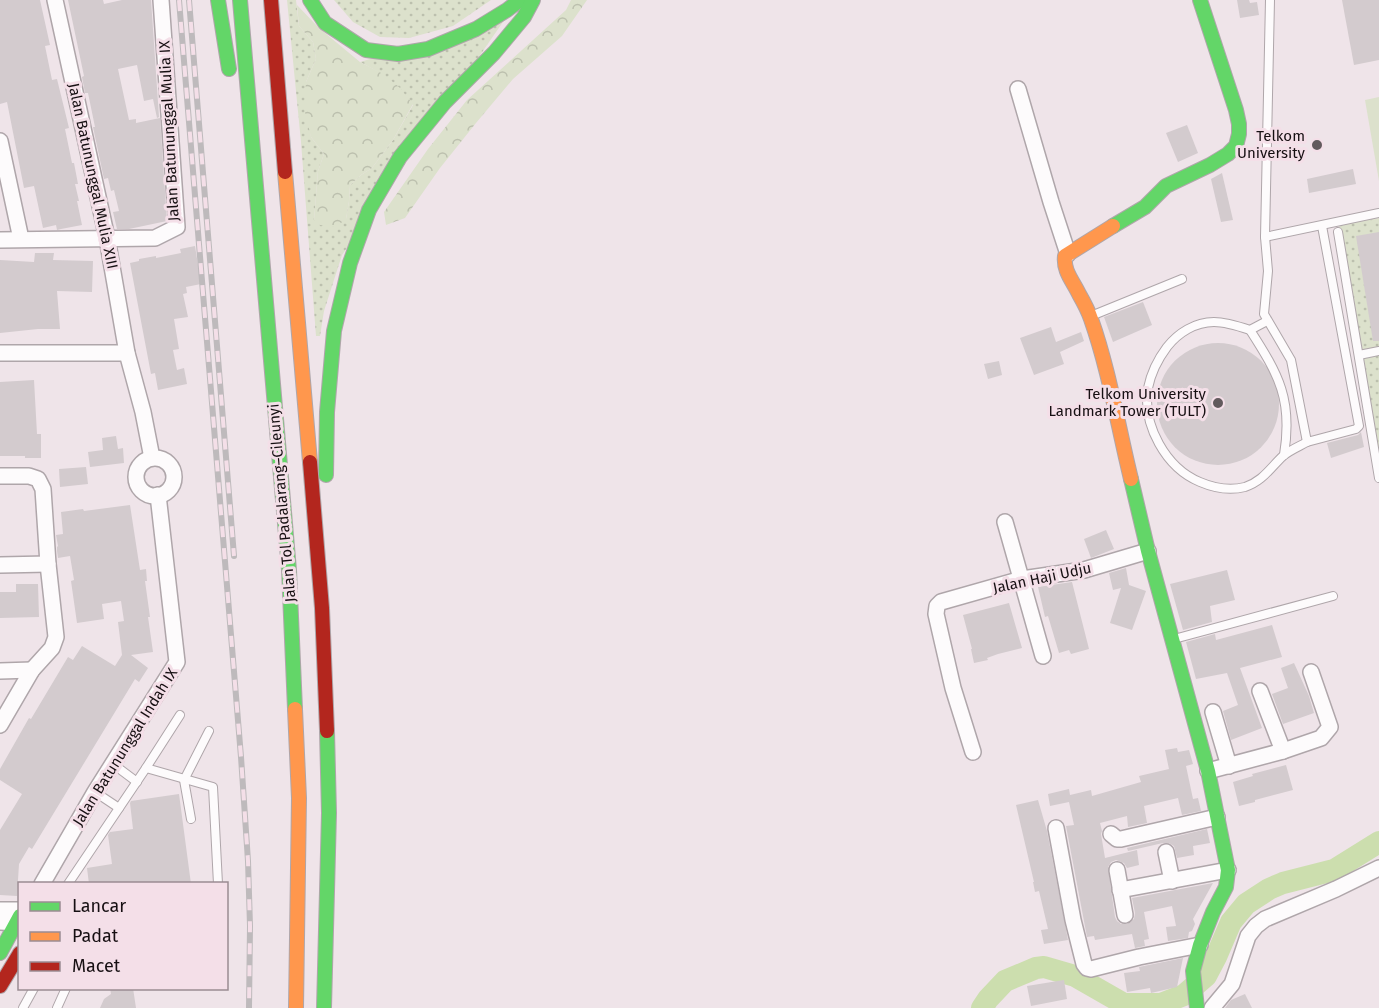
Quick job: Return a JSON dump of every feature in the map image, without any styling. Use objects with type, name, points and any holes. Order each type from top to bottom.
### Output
[{"type":"main road","points":[[218,0],[231,86]]},
{"type":"main road","name":"Jalan Tol Padalarang–Cileunyi","points":[[240,0],[289,570],[299,798],[296,1008]]},
{"type":"main road","name":"Jalan Tol Padalarang–Cileunyi","points":[[271,0],[322,608],[329,813],[324,1008]]},
{"type":"main road","points":[[310,0],[325,23],[366,50],[398,54],[428,49],[476,29],[520,0]]},
{"type":"main road","points":[[322,608],[327,412],[333,342],[353,253],[369,210],[400,157],[445,102],[494,53],[524,17],[533,0]]},
{"type":"main road","points":[[1200,0],[1237,117],[1239,134],[1236,146],[1210,165],[1166,186],[1145,207],[1068,254],[1064,259],[1065,267],[1090,317],[1101,352],[1148,551],[1208,771],[1228,870],[1226,888],[1213,912],[1193,971],[1202,1008]]},
{"type":"main road","points":[[237,118],[244,166],[257,214]]},
{"type":"main road","points":[[0,953],[15,923]]},
{"type":"main road","points":[[0,986],[18,956]]},
{"type":"street","name":"Jalan Batununggal Mulia XIII","points":[[55,0],[107,238],[127,353]]},
{"type":"street","name":"Jalan Batununggal Mulia IX","points":[[0,240],[155,238],[177,227],[161,0]]},
{"type":"street","points":[[1018,89],[1050,202],[1068,254]]},
{"type":"street","points":[[0,141],[21,239]]},
{"type":"street","points":[[0,353],[127,353],[143,411],[152,458]]},
{"type":"street","points":[[152,458],[164,460],[174,474],[172,485],[158,495],[147,493],[138,485],[137,479],[142,463],[152,458]]},
{"type":"street","points":[[0,476],[29,476],[38,479],[43,489],[56,637],[52,648],[32,670],[0,725]]},
{"type":"street","name":"Jalan Batununggal Indah IX","points":[[43,882],[95,792],[177,662],[158,495]]},
{"type":"street","points":[[1005,522],[1043,656]]},
{"type":"street","name":"Jalan Haji Udju","points":[[973,752],[953,688],[936,614],[937,606],[941,602],[1022,579],[1084,570],[1148,551]]},
{"type":"street","points":[[0,565],[48,564]]},
{"type":"street","points":[[0,671],[32,670]]},
{"type":"street","points":[[1208,771],[1283,751],[1321,738],[1330,727],[1311,672]]},
{"type":"street","points":[[1260,691],[1283,751]]},
{"type":"street","points":[[1213,712],[1229,766]]},
{"type":"street","points":[[1112,834],[1117,839],[1121,839],[1217,817]]},
{"type":"street","points":[[1056,828],[1073,920],[1087,968],[1092,969],[1200,945]]},
{"type":"street","points":[[1166,852],[1172,881]]},
{"type":"street","points":[[1202,1008],[1228,991],[1248,936],[1256,926],[1265,919],[1379,868]]},
{"type":"street","points":[[1117,870],[1125,915]]},
{"type":"street","points":[[1120,890],[1228,870]]},
{"type":"street","points":[[0,910],[15,923]]},
{"type":"lane","points":[[1270,0],[1265,237],[1268,271],[1264,314],[1291,360],[1307,442]]},
{"type":"lane","points":[[1265,237],[1379,213]]},
{"type":"lane","points":[[1284,455],[1288,421],[1282,388],[1272,365],[1250,330],[1213,322],[1188,328],[1174,339],[1162,354],[1152,375],[1148,391],[1149,415],[1154,436],[1166,454],[1178,468],[1193,479],[1213,487],[1230,489],[1245,487],[1262,478],[1284,455],[1307,442],[1356,429],[1359,426],[1322,226]]},
{"type":"lane","points":[[1338,232],[1379,478]]},
{"type":"lane","points":[[1090,317],[1182,279]]},
{"type":"lane","points":[[1250,330],[1267,321]]},
{"type":"lane","points":[[1359,355],[1379,351]]},
{"type":"lane","points":[[1172,640],[1333,596]]},
{"type":"lane","points":[[69,882],[180,715]]},
{"type":"lane","points":[[191,819],[184,780],[209,731]]},
{"type":"lane","points":[[113,764],[136,782]]},
{"type":"lane","points":[[146,768],[184,780],[210,785],[214,789],[218,882]]},
{"type":"lane","points":[[95,792],[119,808]]},
{"type":"lane","points":[[23,1008],[33,990]]},
{"type":"lane","points":[[57,1008],[65,990]]},
{"type":"green space","points":[[287,0],[296,0],[299,26],[313,42],[316,59],[306,82],[311,137],[324,154],[318,171],[314,220],[346,219],[350,185],[372,168],[393,140],[413,105],[389,80],[360,62],[505,19],[342,255],[324,311],[320,336],[316,336]]},
{"type":"green space","points":[[334,0],[491,0],[453,26],[409,38],[380,37],[353,22]]},
{"type":"green space","points":[[571,0],[587,0],[562,36],[513,79],[476,123],[440,168],[405,218],[386,225],[384,212],[428,149],[467,100],[566,10]]},
{"type":"green space","points":[[297,5],[319,28],[360,62],[383,74],[399,87],[413,104],[393,140],[372,168],[350,185],[346,219],[336,227],[320,225],[314,220],[318,171],[324,154],[311,137],[304,108],[306,82],[316,59],[313,42],[299,26]]},
{"type":"green space","points":[[1379,97],[1379,181],[1365,100]]},
{"type":"green space","points":[[1379,218],[1379,462],[1364,362],[1339,225]]},
{"type":"building","points":[[0,0],[40,0],[50,45],[45,46],[52,80],[57,79],[69,128],[65,129],[78,184],[75,184],[82,225],[57,230],[56,225],[43,228],[34,186],[24,188],[7,102],[0,104]]},
{"type":"building","points":[[68,0],[103,0],[104,4],[122,0],[151,0],[159,117],[157,118],[153,99],[144,101],[137,65],[118,69],[129,120],[136,119],[136,123],[160,118],[167,221],[129,229],[117,229],[113,212],[119,211],[114,190],[111,191],[108,178],[104,179]]},
{"type":"building","points":[[1237,0],[1257,2],[1259,15],[1240,18]]},
{"type":"building","points":[[1342,0],[1379,0],[1379,60],[1354,65]]},
{"type":"building","points":[[1187,125],[1198,153],[1178,162],[1166,133]]},
{"type":"building","points":[[1353,169],[1356,184],[1309,193],[1307,179]]},
{"type":"building","points":[[1222,173],[1233,220],[1221,222],[1211,179]]},
{"type":"building","points":[[1379,232],[1379,341],[1373,341],[1356,236]]},
{"type":"building","points":[[195,246],[201,284],[186,287],[187,293],[183,294],[188,317],[174,319],[179,349],[173,350],[177,370],[184,368],[187,384],[158,390],[155,373],[151,374],[130,263],[139,261],[139,259],[181,253],[180,249]]},
{"type":"building","points":[[35,253],[54,253],[53,260],[93,261],[92,292],[57,291],[60,329],[0,333],[0,260],[34,262]]},
{"type":"building","points":[[1143,302],[1152,325],[1113,342],[1104,317]]},
{"type":"building","points":[[1051,327],[1056,342],[1081,332],[1084,341],[1060,352],[1064,364],[1034,375],[1020,338]]},
{"type":"building","name":"Telkom University Landmark Tower (TULT)","points":[[1218,343],[1241,348],[1252,353],[1261,361],[1269,370],[1274,381],[1279,404],[1274,427],[1269,438],[1261,447],[1252,455],[1241,460],[1218,465],[1195,460],[1184,455],[1175,447],[1167,438],[1162,427],[1157,404],[1162,381],[1167,370],[1175,361],[1184,353],[1195,348]]},
{"type":"building","points":[[999,361],[1002,375],[988,379],[984,364]]},
{"type":"building","points":[[34,380],[37,434],[41,434],[41,458],[0,456],[0,382]]},
{"type":"building","points":[[1361,432],[1364,447],[1331,458],[1327,443],[1358,435]]},
{"type":"building","points":[[116,436],[118,449],[123,448],[124,463],[90,467],[88,452],[103,450],[102,438]]},
{"type":"building","points":[[86,467],[88,484],[60,487],[59,469]]},
{"type":"building","points":[[130,505],[140,570],[146,569],[147,581],[145,581],[150,617],[148,617],[153,652],[131,655],[148,668],[139,682],[135,679],[32,849],[29,847],[19,864],[17,896],[0,895],[0,830],[22,794],[0,780],[0,769],[68,657],[73,660],[82,646],[115,666],[122,655],[118,622],[124,621],[121,601],[102,604],[104,619],[77,623],[70,556],[58,558],[56,535],[63,534],[61,512]]},
{"type":"building","points":[[1106,530],[1114,549],[1091,558],[1084,539]]},
{"type":"building","points":[[1126,568],[1129,585],[1146,591],[1132,630],[1110,623],[1121,588],[1113,590],[1109,573]]},
{"type":"building","points":[[1227,570],[1235,600],[1210,606],[1212,622],[1183,630],[1170,584]]},
{"type":"building","points":[[1072,582],[1089,649],[1071,654],[1069,650],[1059,653],[1048,616],[1045,617],[1038,587]]},
{"type":"building","points":[[16,584],[38,584],[39,617],[0,618],[0,592],[16,592]]},
{"type":"building","points":[[1009,603],[1022,648],[974,663],[963,615]]},
{"type":"building","points":[[1272,625],[1282,657],[1240,668],[1262,728],[1231,740],[1223,711],[1238,705],[1227,673],[1196,679],[1186,642],[1215,634],[1216,640]]},
{"type":"building","points":[[1294,663],[1314,713],[1283,724],[1272,694],[1288,688],[1281,668]]},
{"type":"building","points":[[1177,748],[1178,752],[1189,750],[1193,764],[1186,766],[1193,799],[1198,798],[1201,811],[1182,815],[1178,798],[1144,806],[1147,823],[1128,827],[1127,816],[1100,823],[1105,858],[1137,850],[1139,865],[1127,868],[1124,863],[1116,860],[1108,867],[1117,921],[1127,924],[1134,919],[1132,898],[1213,883],[1193,919],[1195,924],[1192,931],[1189,932],[1188,938],[1168,941],[1166,927],[1176,926],[1172,906],[1144,912],[1149,939],[1144,940],[1145,946],[1135,948],[1132,934],[1095,940],[1094,936],[1087,937],[1066,826],[1074,825],[1069,802],[1050,806],[1048,794],[1069,789],[1070,795],[1091,790],[1092,796],[1141,782],[1139,776],[1169,769],[1165,750]]},
{"type":"building","points":[[1286,765],[1293,790],[1239,806],[1233,782],[1253,776],[1252,774]]},
{"type":"building","points":[[179,794],[191,882],[89,882],[87,868],[112,864],[108,835],[110,832],[133,829],[131,801]]},
{"type":"building","points":[[1038,800],[1047,831],[1068,940],[1044,944],[1041,930],[1048,929],[1039,891],[1035,892],[1016,805]]},
{"type":"building","points":[[1207,829],[1210,843],[1193,846],[1194,855],[1177,858],[1174,846],[1169,843],[1128,851],[1127,848]]},
{"type":"building","points":[[1183,958],[1177,987],[1151,993],[1150,988],[1127,992],[1124,973],[1140,971],[1139,967]]},
{"type":"building","points":[[1064,980],[1067,999],[1031,1006],[1027,986]]},
{"type":"building","points":[[110,990],[133,990],[136,1008],[100,1008],[104,999],[111,994]]},
{"type":"building","points":[[1245,994],[1252,1008],[1225,1008],[1231,1000]]},
{"type":"waterway","points":[[982,1008],[1005,981],[1044,967],[1075,976],[1124,1004],[1161,1004],[1184,995],[1206,976],[1231,922],[1246,904],[1283,883],[1334,870],[1379,842]]},
{"type":"railway","points":[[179,0],[241,757],[248,861],[249,1008]]},
{"type":"railway","points":[[189,0],[234,556]]},
{"type":"traffic: fast","points":[[218,0],[229,69]]},
{"type":"traffic: fast","points":[[240,0],[289,570],[295,709]]},
{"type":"traffic: fast","points":[[310,0],[325,23],[366,50],[398,54],[428,49],[476,29],[520,0]]},
{"type":"traffic: fast","points":[[326,475],[327,412],[334,331],[350,263],[369,210],[400,157],[445,102],[494,53],[524,17],[533,0]]},
{"type":"traffic: fast","points":[[1113,226],[1145,207],[1166,186],[1210,165],[1236,146],[1239,134],[1236,110],[1200,0]]},
{"type":"traffic: fast","points":[[1131,479],[1148,551],[1208,771],[1228,870],[1226,887],[1200,945],[1193,971],[1197,1008]]},
{"type":"traffic: fast","points":[[324,1008],[329,813],[327,731]]},
{"type":"traffic: fast","points":[[0,953],[18,920]]},
{"type":"traffic: slow","points":[[285,172],[310,462]]},
{"type":"traffic: slow","points":[[1113,226],[1065,256],[1065,261],[1069,276],[1088,312],[1097,338],[1131,479]]},
{"type":"traffic: slow","points":[[295,709],[299,798],[296,1008]]},
{"type":"traffic: jam","points":[[271,0],[285,172]]},
{"type":"traffic: jam","points":[[310,462],[322,608],[327,731]]},
{"type":"traffic: jam","points":[[0,986],[18,956]]},
{"type":"place","name":"Telkom University","points":[[1317,145]]},
{"type":"place","name":"Telkom University Landmark Tower (TULT)","points":[[1218,403]]}]
